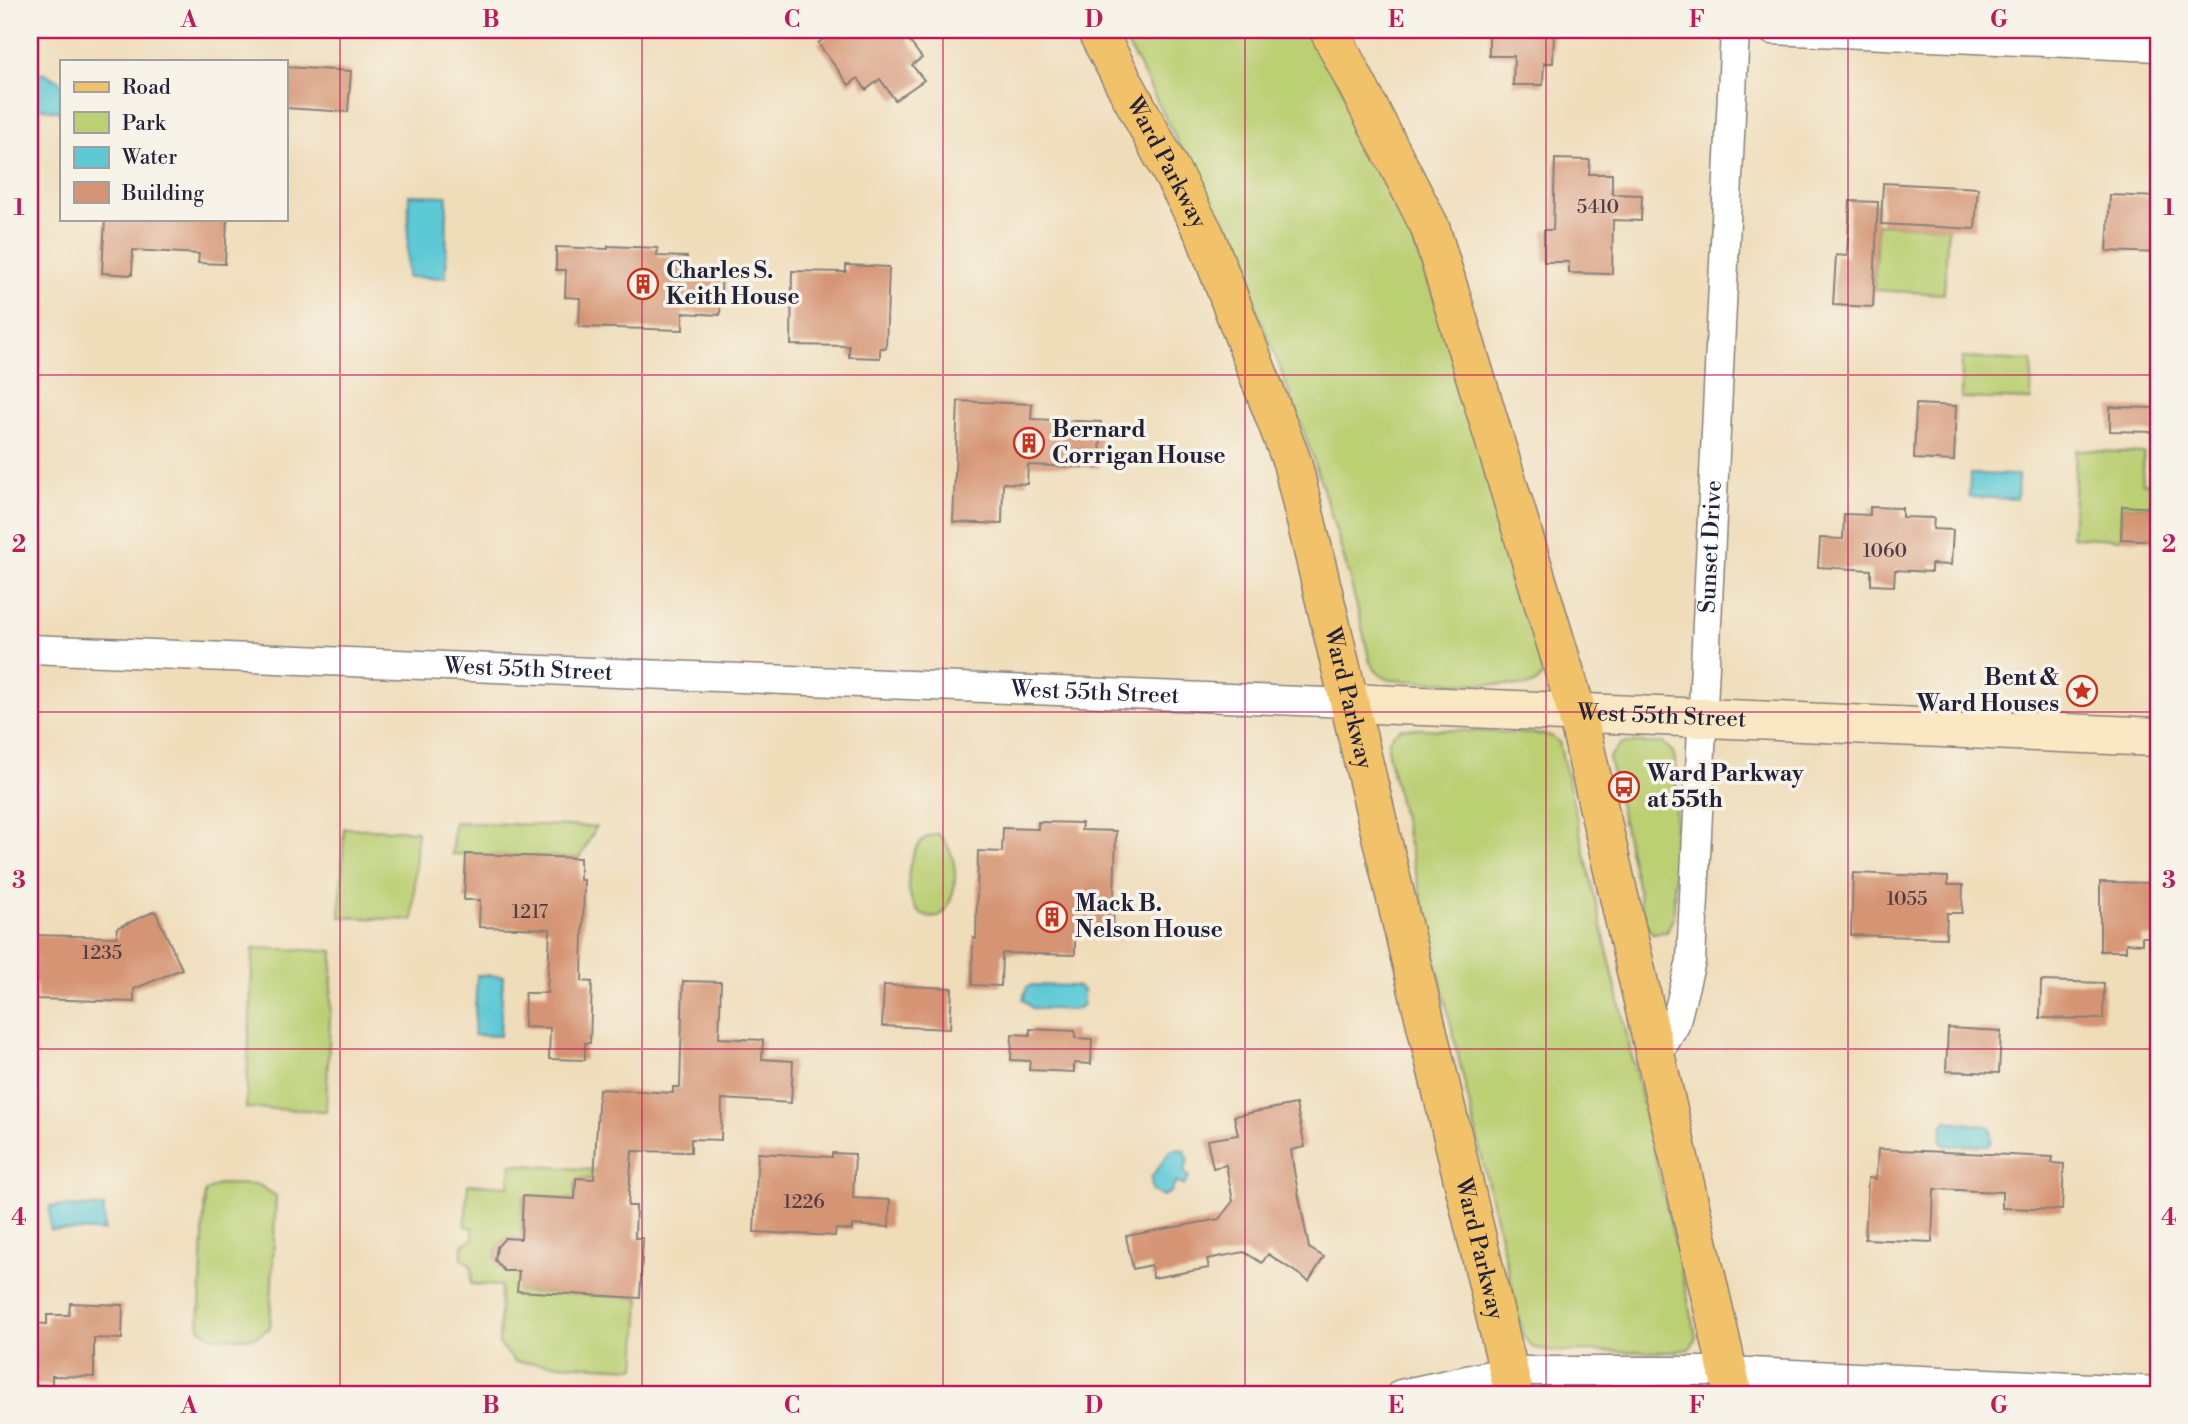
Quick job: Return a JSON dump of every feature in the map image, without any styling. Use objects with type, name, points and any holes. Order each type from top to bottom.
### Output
[{"type":"main road","name":"Ward Parkway","points":[[1096,30],[1205,234],[1292,462],[1512,1382]]},
{"type":"main road","points":[[1329,30],[1430,227],[1577,713],[1730,1383]]},
{"type":"main road","name":"West 55th Street","points":[[1350,703],[2158,737]]},
{"type":"street","name":"Sunset Drive","points":[[1656,1057],[1675,1025],[1691,961],[1735,30]]},
{"type":"street","points":[[1772,30],[2158,47]]},
{"type":"street","name":"West 55th Street","points":[[30,649],[1350,703]]},
{"type":"street","points":[[1401,1394],[1512,1382],[2158,1391]]},
{"type":"green space","points":[[1118,30],[1313,30],[1376,156],[1411,235],[1458,361],[1543,660],[1543,673],[1538,682],[1529,686],[1389,680],[1377,672],[1370,662],[1354,595],[1314,460],[1264,327],[1206,198],[1141,69]]},
{"type":"green space","points":[[1877,224],[1948,227],[1944,294],[1874,290]]},
{"type":"green space","points":[[1962,358],[2032,361],[2031,400],[1961,398]]},
{"type":"green space","points":[[2076,450],[2144,453],[2142,483],[2153,484],[2152,507],[2122,506],[2121,539],[2072,537]]},
{"type":"green space","points":[[1402,728],[1539,734],[1551,736],[1559,742],[1694,1325],[1696,1338],[1690,1349],[1669,1352],[1548,1351],[1532,1347],[1523,1335],[1389,758],[1389,740]]},
{"type":"green space","points":[[1622,743],[1663,743],[1673,752],[1676,764],[1674,915],[1667,932],[1652,933],[1645,922],[1609,757]]},
{"type":"green space","points":[[454,822],[596,827],[580,858],[452,854]]},
{"type":"green space","points":[[344,828],[417,831],[413,920],[340,917]]},
{"type":"green space","points":[[938,834],[951,852],[954,887],[946,909],[939,917],[928,917],[919,912],[912,901],[909,874],[911,859],[917,847],[926,838]]},
{"type":"green space","points":[[253,948],[333,951],[326,1111],[246,1108]]},
{"type":"green space","points":[[511,1164],[607,1171],[595,1184],[591,1178],[580,1178],[575,1184],[575,1199],[523,1196],[521,1239],[505,1238],[497,1247],[495,1260],[504,1270],[519,1271],[518,1291],[640,1298],[636,1368],[515,1362],[499,1344],[501,1286],[471,1284],[472,1267],[462,1258],[462,1245],[473,1239],[473,1228],[465,1226],[468,1184],[509,1186]]},
{"type":"green space","points":[[219,1184],[259,1185],[276,1196],[270,1328],[253,1338],[213,1337],[199,1328],[205,1192]]},
{"type":"water","points":[[30,72],[46,74],[60,81],[60,112],[30,106]]},
{"type":"water","points":[[409,195],[447,196],[446,278],[407,277]]},
{"type":"water","points":[[1970,474],[2018,475],[2017,499],[1969,497]]},
{"type":"water","points":[[477,975],[503,976],[500,1036],[474,1035]]},
{"type":"water","points":[[1076,986],[1083,990],[1083,1004],[1073,1010],[1032,1008],[1023,999],[1027,987]]},
{"type":"water","points":[[1946,1121],[1987,1126],[1991,1129],[1991,1142],[1988,1145],[1945,1146],[1941,1141]]},
{"type":"water","points":[[1177,1149],[1186,1153],[1184,1172],[1189,1177],[1184,1186],[1176,1182],[1171,1192],[1163,1196],[1152,1191],[1151,1178],[1170,1151]]},
{"type":"water","points":[[50,1206],[104,1207],[104,1231],[50,1230]]},
{"type":"building","points":[[837,30],[901,30],[922,58],[912,65],[924,80],[895,100],[880,79],[866,90],[858,78],[849,85],[818,43]]},
{"type":"building","points":[[1489,30],[1554,30],[1553,63],[1544,63],[1543,85],[1513,85],[1514,56],[1489,56]]},
{"type":"building","points":[[287,67],[351,71],[348,112],[287,108]]},
{"type":"building","points":[[1555,159],[1590,160],[1589,174],[1612,174],[1612,194],[1642,195],[1641,221],[1613,220],[1612,274],[1569,273],[1569,262],[1544,262],[1544,230],[1553,230]]},
{"type":"building","points":[[1883,183],[1978,188],[1975,229],[1881,224]]},
{"type":"building","points":[[2110,195],[2158,197],[2158,253],[2107,251]]},
{"type":"building","points":[[1850,201],[1878,202],[1873,307],[1833,305],[1836,255],[1847,256]]},
{"type":"building","points":[[105,220],[227,220],[225,264],[198,263],[199,254],[133,250],[132,275],[102,273]]},
{"type":"building","name":"Charles S. Keith House","points":[[608,246],[658,248],[657,256],[687,257],[686,270],[722,271],[720,315],[683,313],[683,330],[579,327],[580,298],[565,297],[566,270],[556,270],[556,247],[608,249]]},
{"type":"building","points":[[846,265],[889,267],[886,348],[880,348],[880,358],[849,357],[849,346],[791,345],[792,271],[846,272]]},
{"type":"building","name":"Bernard Corrigan House","points":[[958,401],[1032,404],[1031,419],[1101,422],[1100,468],[1028,465],[1027,484],[1003,483],[1002,524],[953,522]]},
{"type":"building","points":[[1916,404],[1956,406],[1954,461],[1914,459]]},
{"type":"building","points":[[2110,407],[2155,408],[2154,432],[2110,431]]},
{"type":"building","points":[[2122,506],[2158,508],[2158,541],[2121,539]]},
{"type":"building","points":[[1870,507],[1902,508],[1902,517],[1934,518],[1933,529],[1953,530],[1951,565],[1931,564],[1931,572],[1895,570],[1894,586],[1871,585],[1871,570],[1818,567],[1820,538],[1843,539],[1844,514],[1870,515]]},
{"type":"building","name":"Mack B. Nelson House","points":[[1038,822],[1082,823],[1081,830],[1116,831],[1113,934],[1075,933],[1075,955],[1002,953],[1001,986],[972,985],[978,851],[1002,852],[1003,828],[1038,829]]},
{"type":"building","points":[[466,854],[580,858],[580,880],[584,880],[582,981],[592,982],[590,1043],[585,1043],[585,1060],[549,1059],[550,1028],[524,1027],[525,993],[547,993],[550,929],[479,927],[480,900],[464,900]]},
{"type":"building","points":[[1853,873],[1948,877],[1948,885],[1963,885],[1962,913],[1947,913],[1946,938],[1851,935]]},
{"type":"building","points":[[2100,882],[2158,883],[2158,937],[2142,937],[2142,944],[2126,943],[2126,951],[2100,951]]},
{"type":"building","points":[[155,911],[182,969],[134,989],[134,1002],[36,999],[36,986],[30,983],[30,935],[117,937],[117,928]]},
{"type":"building","points":[[683,981],[721,982],[719,1038],[763,1040],[762,1059],[793,1061],[791,1103],[722,1099],[721,1140],[691,1139],[691,1152],[632,1151],[628,1206],[636,1206],[635,1238],[643,1238],[640,1298],[517,1291],[519,1271],[504,1271],[495,1260],[497,1247],[505,1238],[521,1239],[523,1196],[575,1199],[576,1178],[594,1179],[599,1089],[673,1093],[673,1087],[680,1087]]},
{"type":"building","points":[[2041,981],[2104,983],[2103,1019],[2040,1018]]},
{"type":"building","points":[[884,985],[952,988],[950,1029],[882,1026]]},
{"type":"building","points":[[1948,1028],[2001,1031],[1999,1073],[1946,1071]]},
{"type":"building","points":[[1030,1029],[1075,1031],[1075,1038],[1092,1039],[1091,1064],[1074,1063],[1074,1072],[1029,1070],[1030,1061],[1011,1060],[1012,1034],[1030,1035]]},
{"type":"building","points":[[1296,1104],[1305,1147],[1291,1150],[1294,1171],[1309,1248],[1324,1257],[1309,1281],[1268,1254],[1262,1263],[1244,1252],[1207,1259],[1209,1268],[1153,1278],[1151,1265],[1133,1269],[1126,1236],[1219,1219],[1233,1201],[1226,1165],[1213,1168],[1207,1140],[1238,1135],[1234,1116]]},
{"type":"building","points":[[1878,1149],[2053,1157],[2052,1163],[2064,1164],[2062,1210],[2002,1208],[2002,1192],[1934,1189],[1932,1242],[1865,1239],[1868,1178],[1876,1179]]},
{"type":"building","points":[[758,1153],[832,1157],[832,1153],[855,1154],[853,1198],[890,1200],[889,1227],[852,1225],[852,1230],[836,1229],[835,1236],[754,1232]]},
{"type":"building","points":[[70,1303],[123,1305],[122,1339],[94,1338],[94,1377],[52,1376],[52,1385],[30,1385],[30,1323],[47,1324],[47,1315],[69,1315]]},
{"type":"place","name":"Charles S. Keith House","points":[[643,284]]},
{"type":"place","name":"Bernard Corrigan House","points":[[1029,443]]},
{"type":"place","name":"Bent & Ward Houses","points":[[2082,691]]},
{"type":"place","name":"Ward Parkway at 55th","points":[[1624,787]]},
{"type":"place","name":"Mack B. Nelson House","points":[[1052,917]]}]
